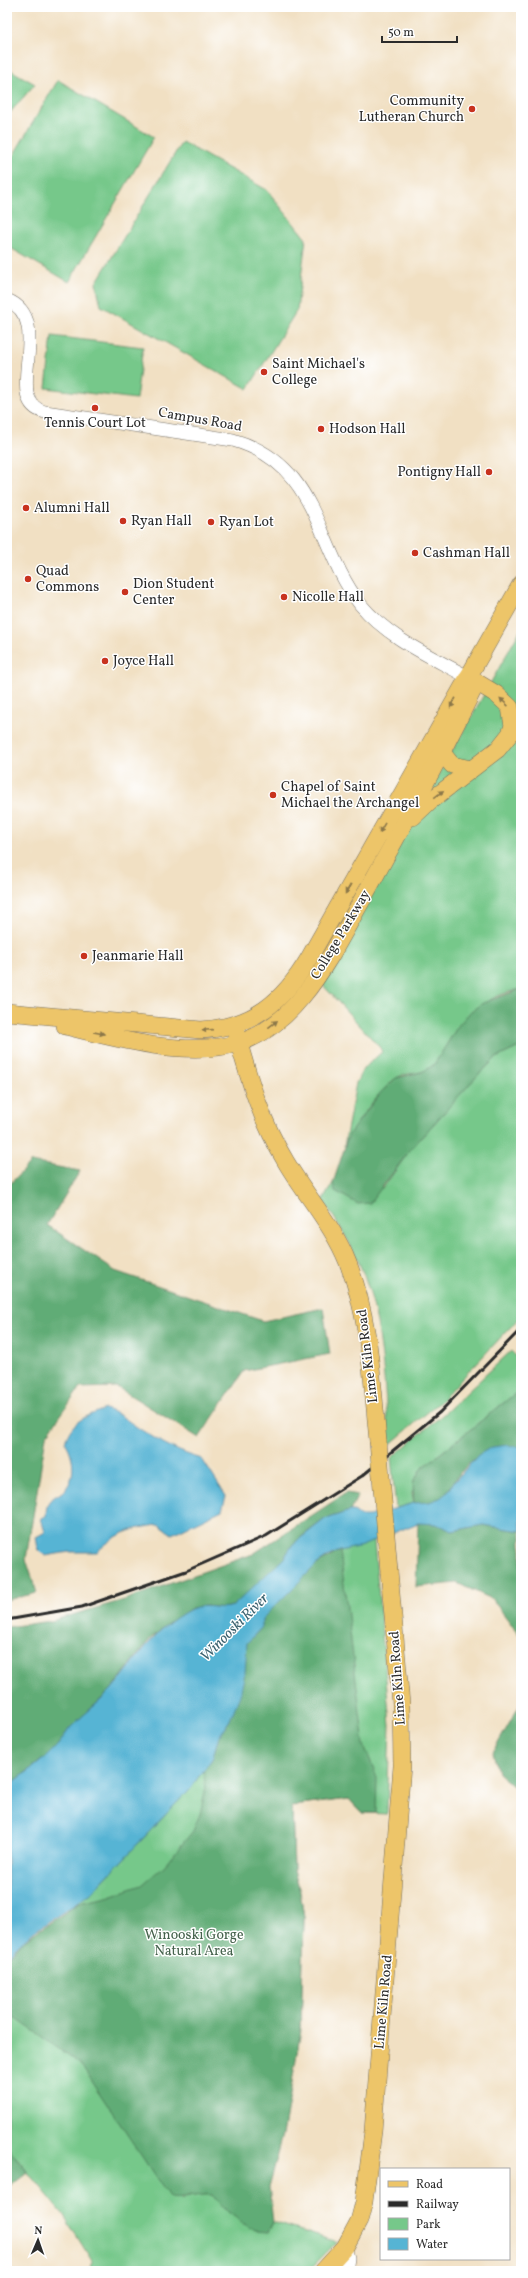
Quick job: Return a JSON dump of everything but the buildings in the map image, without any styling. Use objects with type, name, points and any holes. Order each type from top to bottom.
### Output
[{"type":"main road","name":"College Parkway","points":[[14,1013],[77,1029],[170,1047],[205,1049],[244,1041],[279,1019],[307,990],[339,941],[401,830],[437,747],[521,584]]},
{"type":"main road","name":"College Parkway","points":[[472,679],[521,606]]},
{"type":"main road","points":[[401,830],[430,801],[506,742],[513,726],[510,707],[505,701],[472,679]]},
{"type":"main road","name":"College Parkway","points":[[14,1013],[82,1018],[188,1031],[212,1030],[239,1023],[258,1014],[291,987],[437,747]]},
{"type":"main road","points":[[437,747],[452,765],[471,770]]},
{"type":"main road","name":"Lime Kiln Road","points":[[239,1023],[258,1108],[286,1162],[337,1239],[359,1292],[366,1325],[378,1441],[402,1719],[399,1825],[368,2179],[359,2221],[345,2247],[323,2271]]},
{"type":"street","name":"Campus Road","points":[[7,300],[20,308],[26,318],[27,336],[24,389],[28,402],[34,408],[45,412],[233,440],[258,449],[291,476],[305,494],[315,513],[344,580],[372,616],[386,630],[415,648],[472,679]]},
{"type":"street","points":[[345,2247],[348,2258],[346,2271]]},
{"type":"green space","points":[[7,68],[35,84],[7,116]]},
{"type":"green space","points":[[58,80],[154,137],[69,282],[7,246],[7,166]]},
{"type":"green space","points":[[182,142],[267,190],[306,239],[297,310],[248,389],[101,306],[96,283]]},
{"type":"green space","points":[[52,336],[143,347],[136,399],[46,388]]},
{"type":"green space","points":[[521,629],[521,989],[503,994],[485,1002],[469,1014],[457,1028],[437,1060],[430,1068],[421,1072],[398,1077],[384,1089],[368,1108],[347,1139],[344,1146],[356,1083],[363,1069],[383,1051],[321,983]]},
{"type":"green space","points":[[521,989],[521,1046],[496,1058],[477,1076],[410,1150],[370,1203],[358,1204],[335,1191],[333,1183],[349,1134],[381,1092],[396,1078],[422,1072],[434,1065],[458,1026],[471,1011],[483,1003]]},
{"type":"green space","points":[[521,1046],[521,1316],[440,1402],[389,1445],[382,1356],[375,1312],[362,1270],[354,1252],[323,1200],[333,1183],[336,1191],[383,1188],[410,1150],[477,1076],[496,1058]]},
{"type":"green space","points":[[31,1162],[80,1171],[47,1225],[115,1271],[263,1321],[323,1308],[330,1354],[244,1371],[199,1438],[117,1387],[80,1388],[46,1436],[26,1559],[37,1593],[7,1600],[7,1187]]},
{"type":"green space","points":[[511,1351],[517,1357],[521,1357],[521,1389],[421,1469],[412,1493],[414,1503],[396,1508],[391,1458],[447,1411]]},
{"type":"green space","points":[[521,1389],[521,1447],[500,1447],[483,1454],[467,1465],[441,1498],[431,1502],[414,1503],[413,1483],[421,1469]]},
{"type":"green space","points":[[346,1493],[358,1495],[350,1511],[325,1519],[305,1534],[293,1544],[284,1558],[263,1580],[233,1606],[222,1608],[206,1606],[192,1608],[169,1623],[150,1639],[111,1690],[69,1729],[58,1745],[47,1756],[7,1787],[7,1627],[51,1621],[124,1600],[253,1554]]},
{"type":"green space","points":[[418,1523],[436,1524],[453,1531],[483,1525],[521,1531],[521,1637],[492,1599],[457,1583],[416,1587]]},
{"type":"green space","name":"Winooski Gorge Natural Area","points":[[374,1541],[390,1725],[387,1814],[362,1813],[349,1799],[292,1806],[294,1871],[300,1892],[304,1918],[301,2030],[72,2058],[80,2064],[181,2199],[199,2194],[212,2195],[228,2212],[268,2232],[273,2222],[337,2242],[308,2271],[91,2271],[92,2261],[63,2214],[7,2146],[7,1958],[95,1889],[188,1791],[212,1759],[219,1736],[340,1551]]},
{"type":"green space","name":"Winooski Gorge Natural Area","points":[[340,1551],[364,1745],[377,1777],[376,1813],[362,1813],[349,1799],[292,1806],[294,1871],[300,1892],[304,1918],[301,2030],[283,2135],[269,2187],[273,2222],[268,2232],[254,2231],[228,2212],[212,2195],[169,2197],[80,2064],[7,2012],[7,1958],[23,1941],[79,1903],[107,1897],[142,1885],[164,1866],[193,1831],[200,1814],[206,1787],[203,1771],[212,1759],[219,1736],[230,1720],[247,1643],[262,1627],[262,1619],[267,1613],[316,1565]]},
{"type":"green space","points":[[521,1703],[521,1793],[498,1773],[493,1752]]},
{"type":"green space","points":[[7,2146],[28,2172],[7,2189]]},
{"type":"water","points":[[105,1409],[120,1416],[171,1447],[202,1459],[226,1496],[222,1510],[172,1534],[159,1525],[149,1526],[125,1532],[111,1540],[97,1552],[69,1552],[45,1556],[38,1549],[36,1537],[45,1532],[41,1519],[46,1516],[46,1509],[52,1498],[66,1488],[72,1477],[72,1458],[65,1442],[75,1424],[91,1414]]},
{"type":"water","name":"Winooski River","points":[[507,1445],[521,1447],[521,1531],[483,1525],[452,1531],[436,1524],[418,1523],[362,1546],[340,1551],[329,1556],[316,1565],[262,1619],[262,1627],[247,1643],[245,1673],[240,1695],[230,1720],[219,1736],[212,1759],[188,1791],[95,1889],[36,1930],[15,1948],[7,1958],[7,1787],[33,1768],[51,1752],[71,1727],[111,1690],[155,1636],[177,1617],[196,1607],[207,1606],[222,1608],[233,1606],[284,1558],[293,1544],[325,1519],[350,1511],[354,1511],[361,1516],[369,1516],[414,1503],[429,1502],[440,1498],[449,1491],[454,1482],[478,1455],[492,1447]]},
{"type":"railway","points":[[7,1620],[82,1607],[186,1571],[266,1536],[362,1476],[440,1412],[521,1329]]},
{"type":"place","name":"Community Lutheran Church","points":[[472,109]]},
{"type":"place","name":"Saint Michael's College","points":[[264,372]]},
{"type":"place","name":"Tennis Court Lot","points":[[95,408]]},
{"type":"place","name":"Hodson Hall","points":[[321,429]]},
{"type":"place","name":"Pontigny Hall","points":[[489,472]]},
{"type":"place","name":"Alumni Hall","points":[[26,508]]},
{"type":"place","name":"Ryan Hall","points":[[123,521]]},
{"type":"place","name":"Ryan Lot","points":[[211,522]]},
{"type":"place","name":"Cashman Hall","points":[[415,553]]},
{"type":"place","name":"Quad Commons","points":[[28,579]]},
{"type":"place","name":"Dion Student Center","points":[[125,592]]},
{"type":"place","name":"Nicolle Hall","points":[[284,597]]},
{"type":"place","name":"Joyce Hall","points":[[105,661]]},
{"type":"place","name":"Chapel of Saint Michael the Archangel","points":[[273,795]]},
{"type":"place","name":"Jeanmarie Hall","points":[[84,956]]}]
